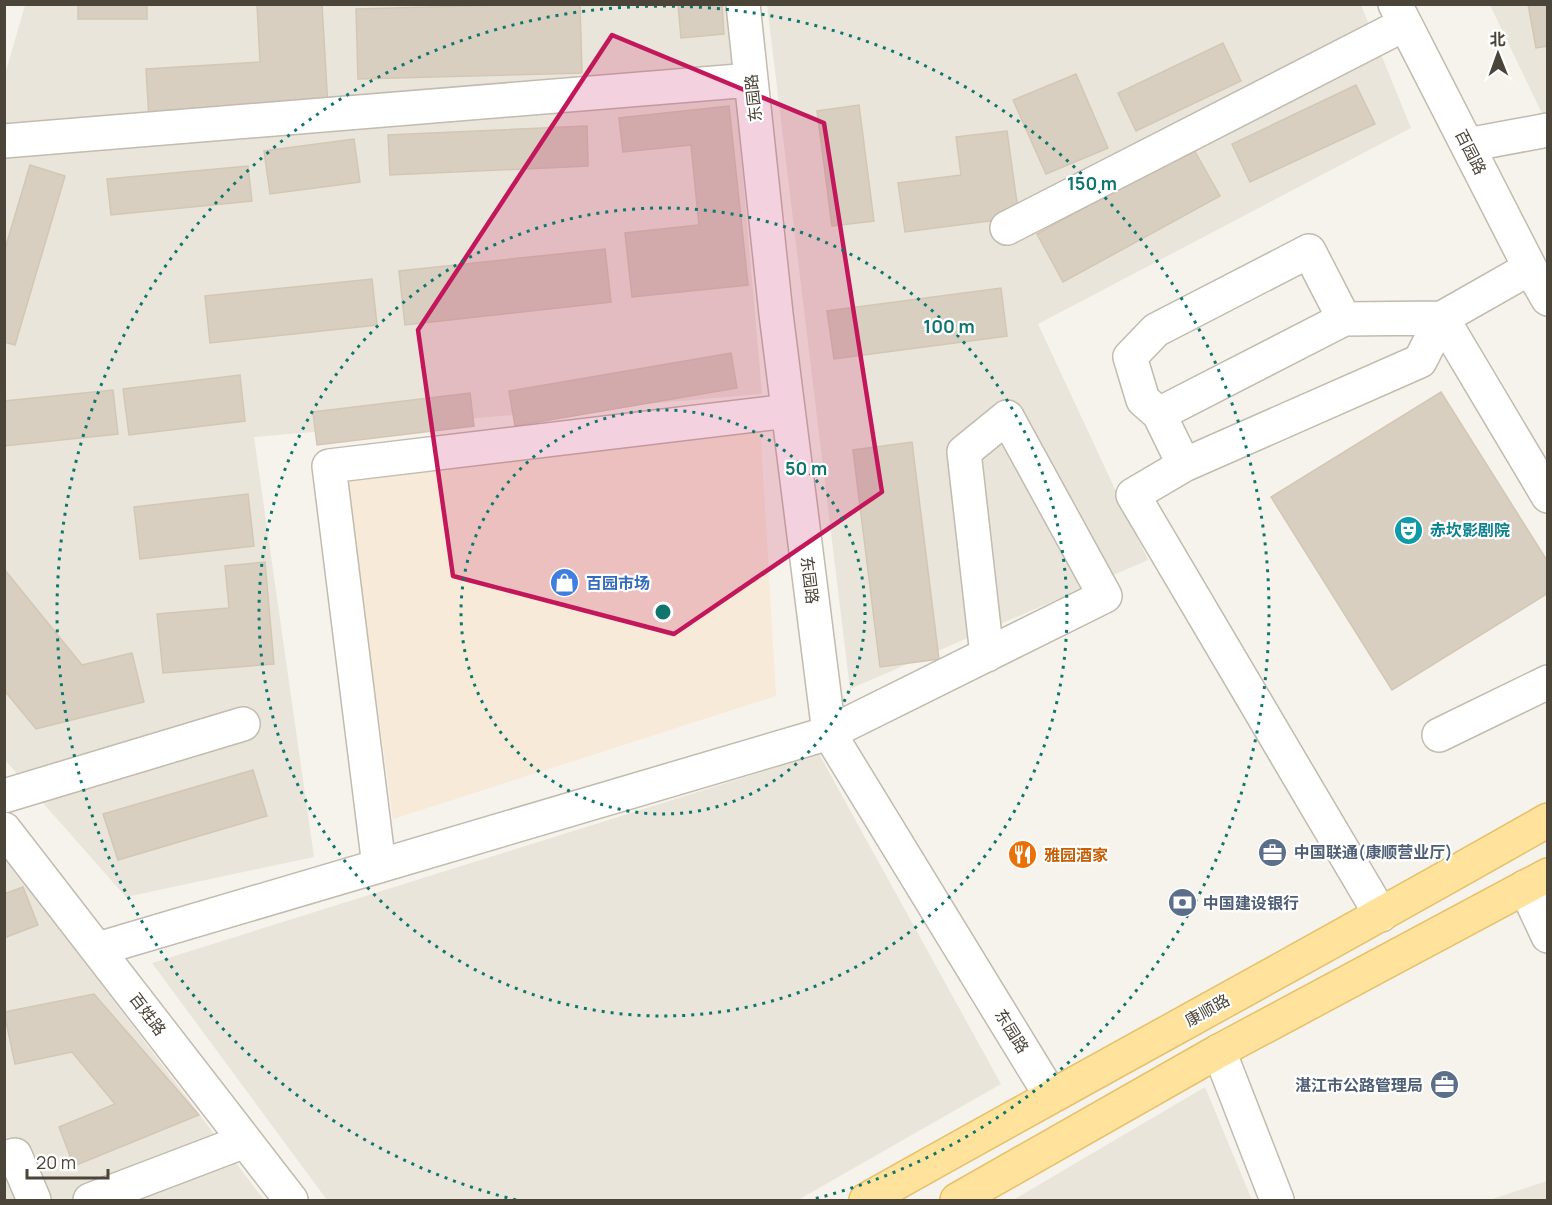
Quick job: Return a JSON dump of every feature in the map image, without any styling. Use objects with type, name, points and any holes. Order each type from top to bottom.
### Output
[{"type":"main road","name":"康顺路","points":[[866,1200],[1548,820]]},
{"type":"main road","points":[[957,1200],[1219,1051],[1536,881]]},
{"type":"street","name":"东园路","points":[[743,4],[776,314],[829,733],[1051,1096]]},
{"type":"street","points":[[1008,228],[1400,14]]},
{"type":"street","name":"百园路","points":[[1400,14],[1548,299]]},
{"type":"street","points":[[4,141],[751,80]]},
{"type":"street","points":[[1467,145],[1548,130]]},
{"type":"street","points":[[1184,465],[1159,414],[1143,400],[1130,357],[1156,330],[1309,251],[1344,319]]},
{"type":"street","points":[[1159,414],[1344,319],[1442,318],[1530,268]]},
{"type":"street","points":[[1381,915],[1133,495],[1184,465],[1420,361],[1442,318]]},
{"type":"street","points":[[1442,318],[1548,496]]},
{"type":"street","points":[[379,866],[329,466],[788,411]]},
{"type":"street","points":[[98,949],[829,733],[987,655],[1105,596],[1007,417],[964,452],[987,655]]},
{"type":"street","points":[[1439,735],[1548,682]]},
{"type":"street","points":[[4,796],[243,724]]},
{"type":"street","name":"百姓路","points":[[4,829],[291,1200]]},
{"type":"street","points":[[1536,881],[1548,936]]},
{"type":"street","points":[[1219,1051],[1277,1200]]},
{"type":"street","points":[[90,1200],[245,1141]]},
{"type":"street","points":[[4,1158],[15,1155],[34,1200]]},
{"type":"highlighted area","points":[[612,35],[824,123],[882,492],[674,634],[453,576],[418,330]]},
{"type":"shaded area","points":[[25,5],[728,5],[762,394],[254,437],[314,857],[126,897],[5,760],[4,78]]},
{"type":"shaded area","points":[[767,5],[1361,5],[1411,128],[1038,324],[1148,560],[850,689]]},
{"type":"shaded area","points":[[1490,5],[1547,5],[1547,124]]},
{"type":"shaded area","name":"百园市场","points":[[760,424],[776,696],[393,819],[345,471]]},
{"type":"shaded area","points":[[819,754],[1001,1084],[798,1200],[327,1200],[152,963]]},
{"type":"shaded area","points":[[4,856],[71,944],[264,1200],[5,1200]]},
{"type":"shaded area","points":[[1205,1087],[1252,1200],[1013,1200]]},
{"type":"shaded area","points":[[1547,1181],[1547,1200],[1489,1200]]},
{"type":"building","points":[[78,4],[147,4],[147,19],[78,19]]},
{"type":"building","points":[[257,4],[322,4],[328,108],[149,119],[146,69],[260,62]]},
{"type":"building","points":[[580,4],[582,73],[358,79],[356,9]]},
{"type":"building","points":[[678,4],[722,4],[724,34],[681,38]]},
{"type":"building","points":[[1528,4],[1548,4],[1548,46],[1536,48]]},
{"type":"building","points":[[1223,43],[1241,81],[1136,131],[1118,93]]},
{"type":"building","points":[[1076,74],[1108,148],[1046,174],[1013,100]]},
{"type":"building","points":[[1356,85],[1375,124],[1250,182],[1232,144]]},
{"type":"building","points":[[859,105],[874,221],[832,226],[817,111]]},
{"type":"building","points":[[729,106],[748,285],[632,297],[625,233],[699,225],[691,145],[623,152],[619,118]]},
{"type":"building","points":[[587,126],[588,166],[390,175],[388,135]]},
{"type":"building","points":[[1007,131],[1019,217],[905,232],[898,183],[961,175],[956,137]]},
{"type":"building","points":[[354,139],[360,182],[270,194],[264,151]]},
{"type":"building","points":[[1193,148],[1220,196],[1063,282],[1037,234]]},
{"type":"building","points":[[30,165],[65,176],[15,345],[4,342],[4,252]]},
{"type":"building","points":[[248,166],[252,201],[111,215],[107,179]]},
{"type":"building","points":[[605,249],[611,302],[405,325],[399,271]]},
{"type":"building","points":[[372,279],[377,325],[210,343],[205,296]]},
{"type":"building","points":[[1001,288],[1007,336],[834,359],[827,311]]},
{"type":"building","points":[[731,353],[737,388],[515,426],[509,391]]},
{"type":"building","points":[[240,375],[245,421],[129,435],[123,389]]},
{"type":"building","points":[[113,390],[118,434],[4,446],[4,401]]},
{"type":"building","name":"赤坎影剧院","points":[[1441,392],[1548,562],[1548,590],[1545,595],[1392,690],[1271,497]]},
{"type":"building","points":[[470,393],[474,426],[317,445],[313,412]]},
{"type":"building","points":[[912,442],[939,659],[880,667],[853,450]]},
{"type":"building","points":[[248,494],[254,546],[140,559],[134,507]]},
{"type":"building","points":[[265,562],[274,664],[163,673],[157,614],[229,608],[225,566]]},
{"type":"building","points":[[4,569],[82,665],[132,653],[144,702],[36,729],[4,690]]},
{"type":"building","points":[[253,770],[267,816],[118,860],[103,814]]},
{"type":"building","points":[[23,887],[38,925],[4,938],[4,894]]},
{"type":"building","points":[[94,994],[199,1115],[74,1166],[59,1127],[115,1104],[72,1052],[15,1064],[4,1012]]},
{"type":"place","name":"赤坎影剧院","points":[[1409,530]]},
{"type":"place","name":"百园市场","points":[[565,583]]},
{"type":"place","name":"中国联通(康顺营业厅)","points":[[1273,852]]},
{"type":"place","name":"雅园酒家","points":[[1023,855]]},
{"type":"place","name":"中国建设银行","points":[[1182,903]]},
{"type":"place","name":"湛江市公路管理局","points":[[1444,1085]]}]
